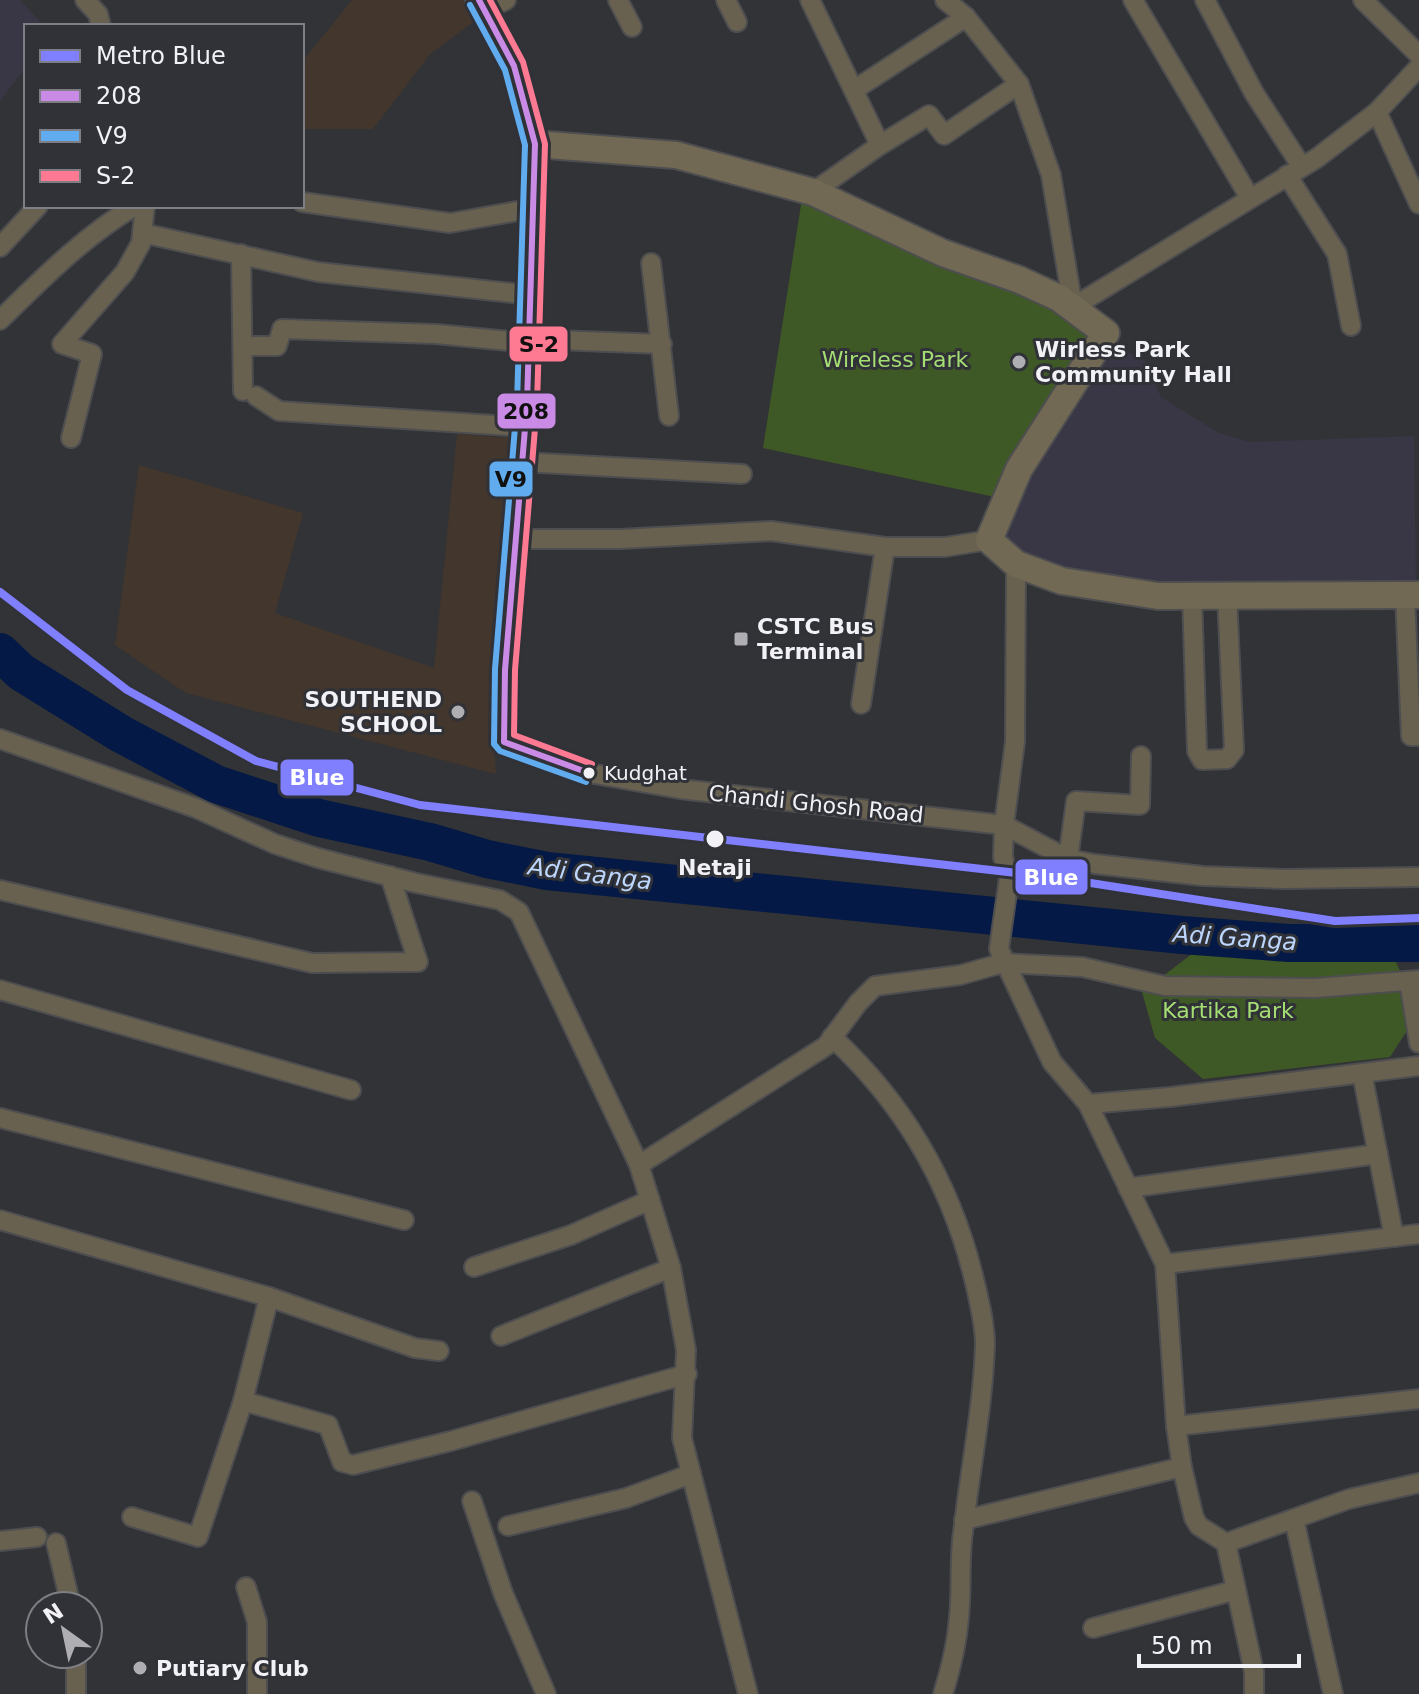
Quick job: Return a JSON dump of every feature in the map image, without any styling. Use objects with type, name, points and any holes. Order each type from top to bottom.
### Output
[{"type":"street","points":[[85,0],[98,14],[100,24]]},
{"type":"street","points":[[618,0],[632,27]]},
{"type":"street","points":[[726,0],[737,22]]},
{"type":"street","points":[[810,0],[880,145]]},
{"type":"street","points":[[945,0],[966,17],[1019,84],[1051,175],[1073,307]]},
{"type":"street","points":[[1133,0],[1250,198]]},
{"type":"street","points":[[1205,0],[1337,254],[1351,326]]},
{"type":"street","points":[[1363,0],[1419,55]]},
{"type":"street","name":"Chandi Ghosh Road","points":[[490,3],[514,66],[535,144],[525,427],[505,670],[504,742],[589,773],[665,786],[1004,825]]},
{"type":"street","points":[[854,90],[966,17]]},
{"type":"street","points":[[1073,307],[1294,171],[1377,112],[1419,67]]},
{"type":"street","points":[[813,192],[929,115],[944,135],[1019,84]]},
{"type":"street","points":[[1377,112],[1419,204]]},
{"type":"street","points":[[535,144],[676,155],[813,192],[943,253],[1020,280],[1059,298],[1106,333],[1019,469],[989,540]]},
{"type":"street","points":[[304,202],[450,223],[535,208]]},
{"type":"street","points":[[0,247],[36,208]]},
{"type":"street","points":[[0,320],[107,222],[132,208]]},
{"type":"street","points":[[71,438],[92,354],[62,344],[125,272],[141,243],[145,208]]},
{"type":"street","points":[[142,233],[318,272],[531,295]]},
{"type":"street","points":[[241,254],[249,393],[279,411],[525,427]]},
{"type":"street","points":[[651,263],[669,416]]},
{"type":"street","points":[[244,346],[277,346],[282,329],[662,344]]},
{"type":"street","points":[[522,462],[742,474]]},
{"type":"street","points":[[515,539],[620,539],[771,531],[885,547],[945,547],[989,540]]},
{"type":"street","points":[[989,540],[1016,564],[1062,581],[1158,596],[1412,595],[1411,736],[1419,736]]},
{"type":"street","points":[[861,704],[885,547]]},
{"type":"street","points":[[1016,564],[1015,742],[1004,825],[1003,857],[1009,878],[1001,956],[1052,1062],[1088,1104],[1165,1264],[1176,1426],[1182,1467],[1194,1518],[1199,1526],[1226,1543],[1254,1672],[1254,1694]]},
{"type":"street","points":[[1192,595],[1197,751],[1202,760],[1227,759],[1234,750],[1227,595]]},
{"type":"street","points":[[0,739],[196,808],[275,844],[390,876],[500,900],[519,912],[639,1165],[671,1268],[686,1350],[682,1438],[748,1694]]},
{"type":"street","points":[[1068,859],[1076,801],[1140,805],[1141,756]]},
{"type":"street","points":[[1004,825],[1068,859],[1203,876],[1315,879],[1419,877]]},
{"type":"street","points":[[0,890],[312,963],[418,962],[390,876]]},
{"type":"street","points":[[639,1165],[829,1042],[875,986],[960,975],[1001,956],[1082,967],[1165,986],[1315,988],[1414,980],[1419,1043]]},
{"type":"street","points":[[0,990],[351,1090]]},
{"type":"street","points":[[829,1042],[859,1062],[897,1106],[928,1159],[954,1210],[967,1253],[985,1342],[964,1520],[957,1640],[943,1694]]},
{"type":"street","points":[[1088,1104],[1419,1066]]},
{"type":"street","points":[[1362,1073],[1394,1237]]},
{"type":"street","points":[[0,1118],[404,1220]]},
{"type":"street","points":[[1128,1188],[1378,1154]]},
{"type":"street","points":[[474,1267],[571,1235],[650,1200]]},
{"type":"street","points":[[0,1220],[269,1297],[415,1348],[439,1351]]},
{"type":"street","points":[[1165,1264],[1419,1234]]},
{"type":"street","points":[[501,1336],[671,1268]]},
{"type":"street","points":[[132,1517],[198,1537],[243,1401],[269,1297]]},
{"type":"street","points":[[243,1401],[328,1425],[342,1462],[353,1465],[451,1441],[687,1374]]},
{"type":"street","points":[[1176,1426],[1419,1399]]},
{"type":"street","points":[[964,1520],[1182,1467]]},
{"type":"street","points":[[508,1526],[626,1498],[691,1474]]},
{"type":"street","points":[[1226,1543],[1349,1499],[1419,1483]]},
{"type":"street","points":[[472,1501],[503,1593],[546,1694]]},
{"type":"street","points":[[1294,1519],[1333,1694]]},
{"type":"street","points":[[0,1541],[37,1537]]},
{"type":"street","points":[[56,1543],[67,1590]]},
{"type":"street","points":[[246,1587],[257,1622],[257,1694]]},
{"type":"street","points":[[1093,1628],[1236,1590]]},
{"type":"street","points":[[76,1670],[76,1694]]},
{"type":"shaded area","points":[[0,0],[20,0],[42,24],[24,24],[24,70],[0,101]]},
{"type":"shaded area","points":[[352,0],[474,0],[481,16],[430,54],[373,129],[304,129],[304,60]]},
{"type":"shaded area","points":[[1108,341],[1145,361],[1161,397],[1219,433],[1250,442],[1414,436],[1416,587],[1158,587],[1100,579],[1019,558],[995,536],[1023,470]]},
{"type":"shaded area","points":[[457,434],[510,438],[509,486],[490,682],[496,774],[186,693],[115,645],[139,465],[303,513],[275,613],[434,668]]},
{"type":"green space","name":"Wireless Park","points":[[803,192],[1055,301],[1097,333],[995,497],[763,448]]},
{"type":"green space","name":"Kartika Park","points":[[1205,944],[1298,949],[1390,949],[1419,1012],[1390,1057],[1203,1079],[1155,1038],[1142,992]]},
{"type":"waterway","name":"Adi Ganga","points":[[0,652],[21,672],[121,734],[216,784],[319,818],[430,842],[487,859],[547,871],[1182,935],[1289,943],[1419,943]]},
{"type":"metro line","name":"Blue","points":[[0,592],[127,690],[256,761],[420,805],[1052,877],[1335,921],[1419,918]]},
{"type":"transit line","name":"208","points":[[479,0],[514,66],[535,144],[527,404],[505,670],[504,742],[589,773]]},
{"type":"transit line","name":"S-2","points":[[490,0],[523,62],[545,144],[537,404],[515,670],[514,735],[592,764]]},
{"type":"transit line","name":"V9","points":[[470,5],[505,70],[525,145],[517,403],[495,669],[494,744],[500,751],[586,782]]},
{"type":"place","name":"Wirless Park Community Hall","points":[[1019,362]]},
{"type":"place","name":"CSTC Bus Terminal","points":[[741,639]]},
{"type":"place","name":"SOUTHEND SCHOOL","points":[[458,712]]},
{"type":"place","name":"Kudghat","points":[[589,773]]},
{"type":"place","name":"Netaji","points":[[715,839]]},
{"type":"place","name":"Putiary Club","points":[[140,1668]]}]
